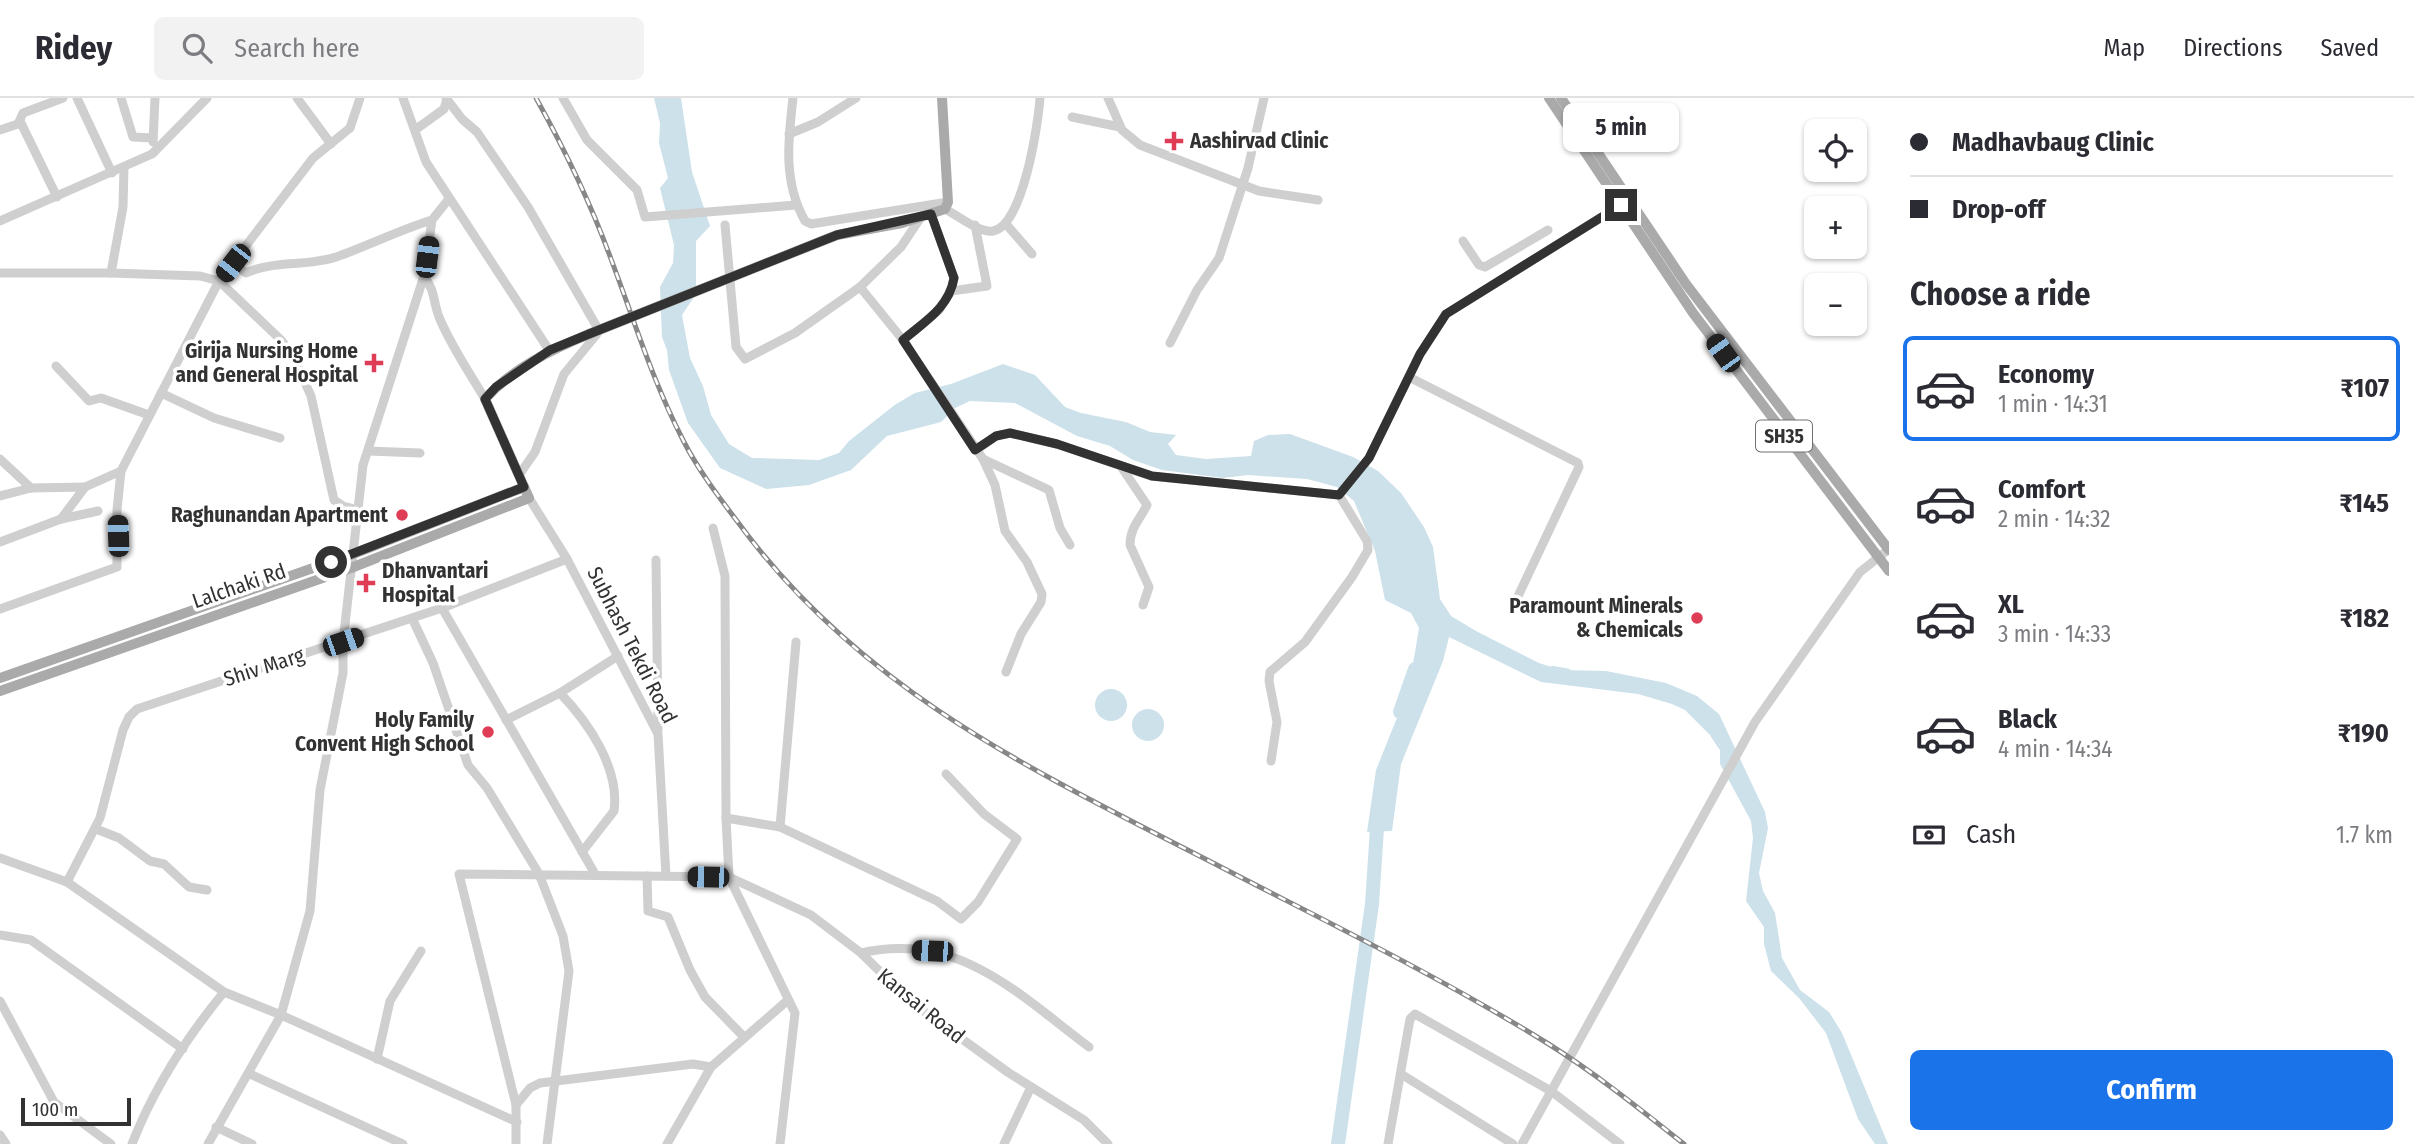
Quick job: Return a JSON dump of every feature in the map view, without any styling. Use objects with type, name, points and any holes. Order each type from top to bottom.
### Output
[{"type":"main road","points":[[485,399],[496,387],[550,350],[837,235],[902,223],[926,216],[946,205],[942,98]]},
{"type":"main road","name":"SH35","points":[[1549,98],[1762,386],[1889,549]]},
{"type":"main road","name":"SH35","points":[[1561,98],[1693,313],[1889,571]]},
{"type":"main road","name":"Subhash Tekdi Road","points":[[485,399],[528,498]]},
{"type":"main road","name":"Lalchaki Rd","points":[[0,691],[35,672],[353,554],[524,487]]},
{"type":"main road","name":"Lalchaki Rd","points":[[112,645],[351,568],[528,498]]},
{"type":"main road","name":"Lalchaki Rd","points":[[0,678],[35,672]]},
{"type":"street","points":[[0,130],[19,122],[23,113],[63,98]]},
{"type":"street","points":[[78,98],[112,173]]},
{"type":"street","points":[[121,98],[133,137],[153,138]]},
{"type":"street","points":[[152,154],[155,98]]},
{"type":"street","points":[[0,221],[152,154],[204,99],[216,98]]},
{"type":"street","points":[[297,98],[331,144]]},
{"type":"street","points":[[0,609],[112,572],[117,567],[117,510],[121,471],[160,393],[219,281],[313,159],[350,128],[360,98]]},
{"type":"street","points":[[403,98],[426,162],[448,200],[550,350]]},
{"type":"street","points":[[415,131],[444,109],[447,98]]},
{"type":"street","points":[[447,98],[477,132],[528,207],[530,216],[597,327],[597,334],[564,374],[535,452],[519,475]]},
{"type":"street","points":[[563,98],[587,140],[636,190],[645,217],[796,205]]},
{"type":"street","points":[[793,98],[787,155],[796,205],[805,221],[811,224],[946,205],[985,231],[996,231],[1013,215],[1023,187],[1040,98]]},
{"type":"street","points":[[789,134],[818,122],[856,98]]},
{"type":"street","points":[[1108,98],[1120,127],[1140,145],[1243,185],[1277,194],[1318,200]]},
{"type":"street","points":[[1170,343],[1197,290],[1215,266],[1243,185],[1264,98]]},
{"type":"street","points":[[1072,117],[1120,127]]},
{"type":"street","points":[[19,122],[57,197]]},
{"type":"street","points":[[111,273],[123,207],[124,167]]},
{"type":"street","points":[[233,263],[246,273],[264,264],[287,266],[334,258],[432,219],[448,200]]},
{"type":"street","points":[[1341,494],[1369,458],[1420,354],[1446,314],[1625,203]]},
{"type":"street","points":[[725,225],[736,347],[745,359],[795,333],[860,287],[901,247],[926,216],[954,278],[951,291],[939,310],[903,340]]},
{"type":"street","points":[[208,1144],[281,1015],[310,911],[320,790],[343,673],[343,642],[351,568],[368,451],[424,276],[432,219]]},
{"type":"street","points":[[1006,224],[1032,254]]},
{"type":"street","points":[[951,291],[985,287],[988,283],[975,225]]},
{"type":"street","points":[[1463,241],[1479,265],[1485,267],[1548,230]]},
{"type":"street","points":[[0,273],[200,276],[219,281],[281,340],[293,356],[314,406],[318,436],[334,500],[342,506],[358,510]]},
{"type":"street","points":[[424,276],[434,292],[438,314],[454,349],[485,399]]},
{"type":"street","points":[[860,287],[930,377],[966,437],[983,459],[995,485],[1005,531],[1027,562],[1043,598],[1021,634],[1006,672]]},
{"type":"street","points":[[56,366],[89,401],[101,398],[149,415]]},
{"type":"street","points":[[1410,378],[1578,463],[1579,467],[1512,609]]},
{"type":"street","points":[[160,393],[214,418],[280,438]]},
{"type":"street","points":[[975,450],[996,436],[1010,433],[1057,444],[1152,476],[1341,494]]},
{"type":"street","points":[[368,451],[420,453]]},
{"type":"street","points":[[0,459],[32,488]]},
{"type":"street","points":[[983,459],[1049,490],[1060,528],[1070,545]]},
{"type":"street","points":[[1121,466],[1147,505],[1136,520],[1130,538],[1149,587],[1143,605]]},
{"type":"street","points":[[0,496],[32,488],[85,487],[121,471]]},
{"type":"street","points":[[61,520],[85,487]]},
{"type":"street","points":[[1271,761],[1277,722],[1269,681],[1270,672],[1305,642],[1353,577],[1368,550],[1367,541],[1341,494]]},
{"type":"street","name":"Subhash Tekdi Road","points":[[528,498],[567,559],[659,734],[666,876]]},
{"type":"street","points":[[0,542],[61,520],[98,511]]},
{"type":"street","points":[[713,528],[722,554],[726,586],[726,818],[729,877],[795,1013],[780,1144]]},
{"type":"street","points":[[1522,1144],[1755,722],[1860,572],[1889,549]]},
{"type":"street","name":"Shiv Marg","points":[[67,881],[96,829],[123,730],[132,713],[264,665],[412,618],[567,559]]},
{"type":"street","points":[[656,560],[659,734]]},
{"type":"street","points":[[442,607],[595,874]]},
{"type":"street","points":[[412,618],[433,663],[444,704],[468,765],[487,789],[539,874],[563,936],[569,971],[547,1144]]},
{"type":"street","points":[[780,827],[796,642]]},
{"type":"street","points":[[506,720],[560,693],[618,656]]},
{"type":"street","points":[[560,693],[576,708],[612,776],[614,811],[582,852]]},
{"type":"street","points":[[726,818],[780,827],[937,901],[961,919],[978,902],[1017,839],[984,814],[946,774]]},
{"type":"street","points":[[96,829],[119,838],[150,861],[164,864],[189,887],[207,890]]},
{"type":"street","points":[[0,858],[67,881],[223,992],[281,1015],[517,1122]]},
{"type":"street","points":[[516,1144],[516,1105],[459,874],[729,877]]},
{"type":"street","points":[[647,876],[648,912],[668,917],[690,970],[705,997],[743,1036]]},
{"type":"street","name":"Kansai Road","points":[[729,877],[811,915],[860,953],[911,1002],[1031,1087],[1084,1120],[1108,1144]]},
{"type":"street","points":[[0,935],[31,940],[183,1049]]},
{"type":"street","points":[[860,953],[879,948],[932,951],[983,968],[1089,1047]]},
{"type":"street","points":[[377,1059],[390,1001],[421,951]]},
{"type":"street","points":[[132,1144],[142,1119],[183,1049],[223,992]]},
{"type":"street","points":[[667,1144],[711,1067],[743,1036],[788,1000]]},
{"type":"street","points":[[0,1001],[54,1102],[111,1144]]},
{"type":"street","points":[[1391,1143],[1410,1019],[1415,1014],[1551,1091],[1620,1144]]},
{"type":"street","points":[[516,1105],[530,1088],[553,1082],[693,1064],[711,1067]]},
{"type":"street","points":[[250,1074],[403,1144]]},
{"type":"street","points":[[1401,1074],[1513,1144]]},
{"type":"street","points":[[1004,1144],[1031,1087]]},
{"type":"street","points":[[216,1127],[252,1144]]},
{"type":"street","points":[[0,1135],[6,1144]]},
{"type":"water","points":[[654,98],[681,98],[692,172],[710,226],[696,241],[696,294],[682,315],[690,358],[703,386],[711,415],[729,444],[752,458],[819,460],[839,453],[849,441],[896,404],[915,393],[951,384],[1003,364],[1035,375],[1065,407],[1126,422],[1150,432],[1176,435],[1168,444],[1176,455],[1206,459],[1251,456],[1254,441],[1268,435],[1290,434],[1353,457],[1378,471],[1401,493],[1424,527],[1433,547],[1440,599],[1451,616],[1539,663],[1561,670],[1606,671],[1666,683],[1697,696],[1719,714],[1765,812],[1768,828],[1759,873],[1763,891],[1775,913],[1782,958],[1800,990],[1829,1012],[1842,1033],[1888,1144],[1875,1144],[1858,1119],[1826,1033],[1799,998],[1771,971],[1764,944],[1764,927],[1746,901],[1753,838],[1751,821],[1720,764],[1720,745],[1685,710],[1638,694],[1541,682],[1449,637],[1443,661],[1401,764],[1392,831],[1367,832],[1376,770],[1409,688],[1419,628],[1411,613],[1385,600],[1375,551],[1354,501],[1337,487],[1307,479],[1248,475],[1223,478],[1162,470],[1133,460],[1110,446],[1077,436],[1015,403],[970,401],[955,408],[941,422],[887,436],[851,470],[809,485],[766,489],[720,468],[688,423],[669,370],[667,350],[662,337],[660,287],[673,263],[674,245],[660,188],[668,178],[659,143],[660,123]]},
{"type":"water","points":[[1111,689],[1123,693],[1127,705],[1123,717],[1111,721],[1099,717],[1095,705],[1099,693]]},
{"type":"water","points":[[1148,709],[1160,713],[1164,725],[1160,737],[1148,741],[1136,737],[1132,725],[1136,713]]},
{"type":"waterway","points":[[1552,667],[1569,670]]},
{"type":"waterway","points":[[1400,712],[1415,669]]},
{"type":"waterway","points":[[1712,736],[1720,748]]},
{"type":"waterway","points":[[1338,1144],[1372,904],[1378,813]]},
{"type":"railway","points":[[536,98],[586,198],[653,373],[689,450],[708,482],[786,581],[839,634],[896,681],[1019,761],[1426,973],[1507,1019],[1600,1079],[1684,1144]]},
{"type":"place","name":"Aashirvad Clinic","points":[[1174,141]]},
{"type":"place","name":"Girija Nursing Home and General Hospital","points":[[374,363]]},
{"type":"place","name":"Raghunandan Apartment","points":[[402,515]]},
{"type":"place","name":"Dhanvantari Hospital","points":[[366,583]]},
{"type":"place","name":"Paramount Minerals & Chemicals","points":[[1697,618]]},
{"type":"place","name":"Holy Family Convent High School","points":[[488,732]]},
{"type":"route","points":[[331,562],[524,487],[485,399],[496,387],[550,350],[837,235],[902,223],[931,214],[954,278],[953,284],[939,310],[903,340],[930,377],[975,450],[996,436],[1010,433],[1057,444],[1152,476],[1336,496],[1342,494],[1369,458],[1420,354],[1446,314],[1458,304],[1621,205]]}]
